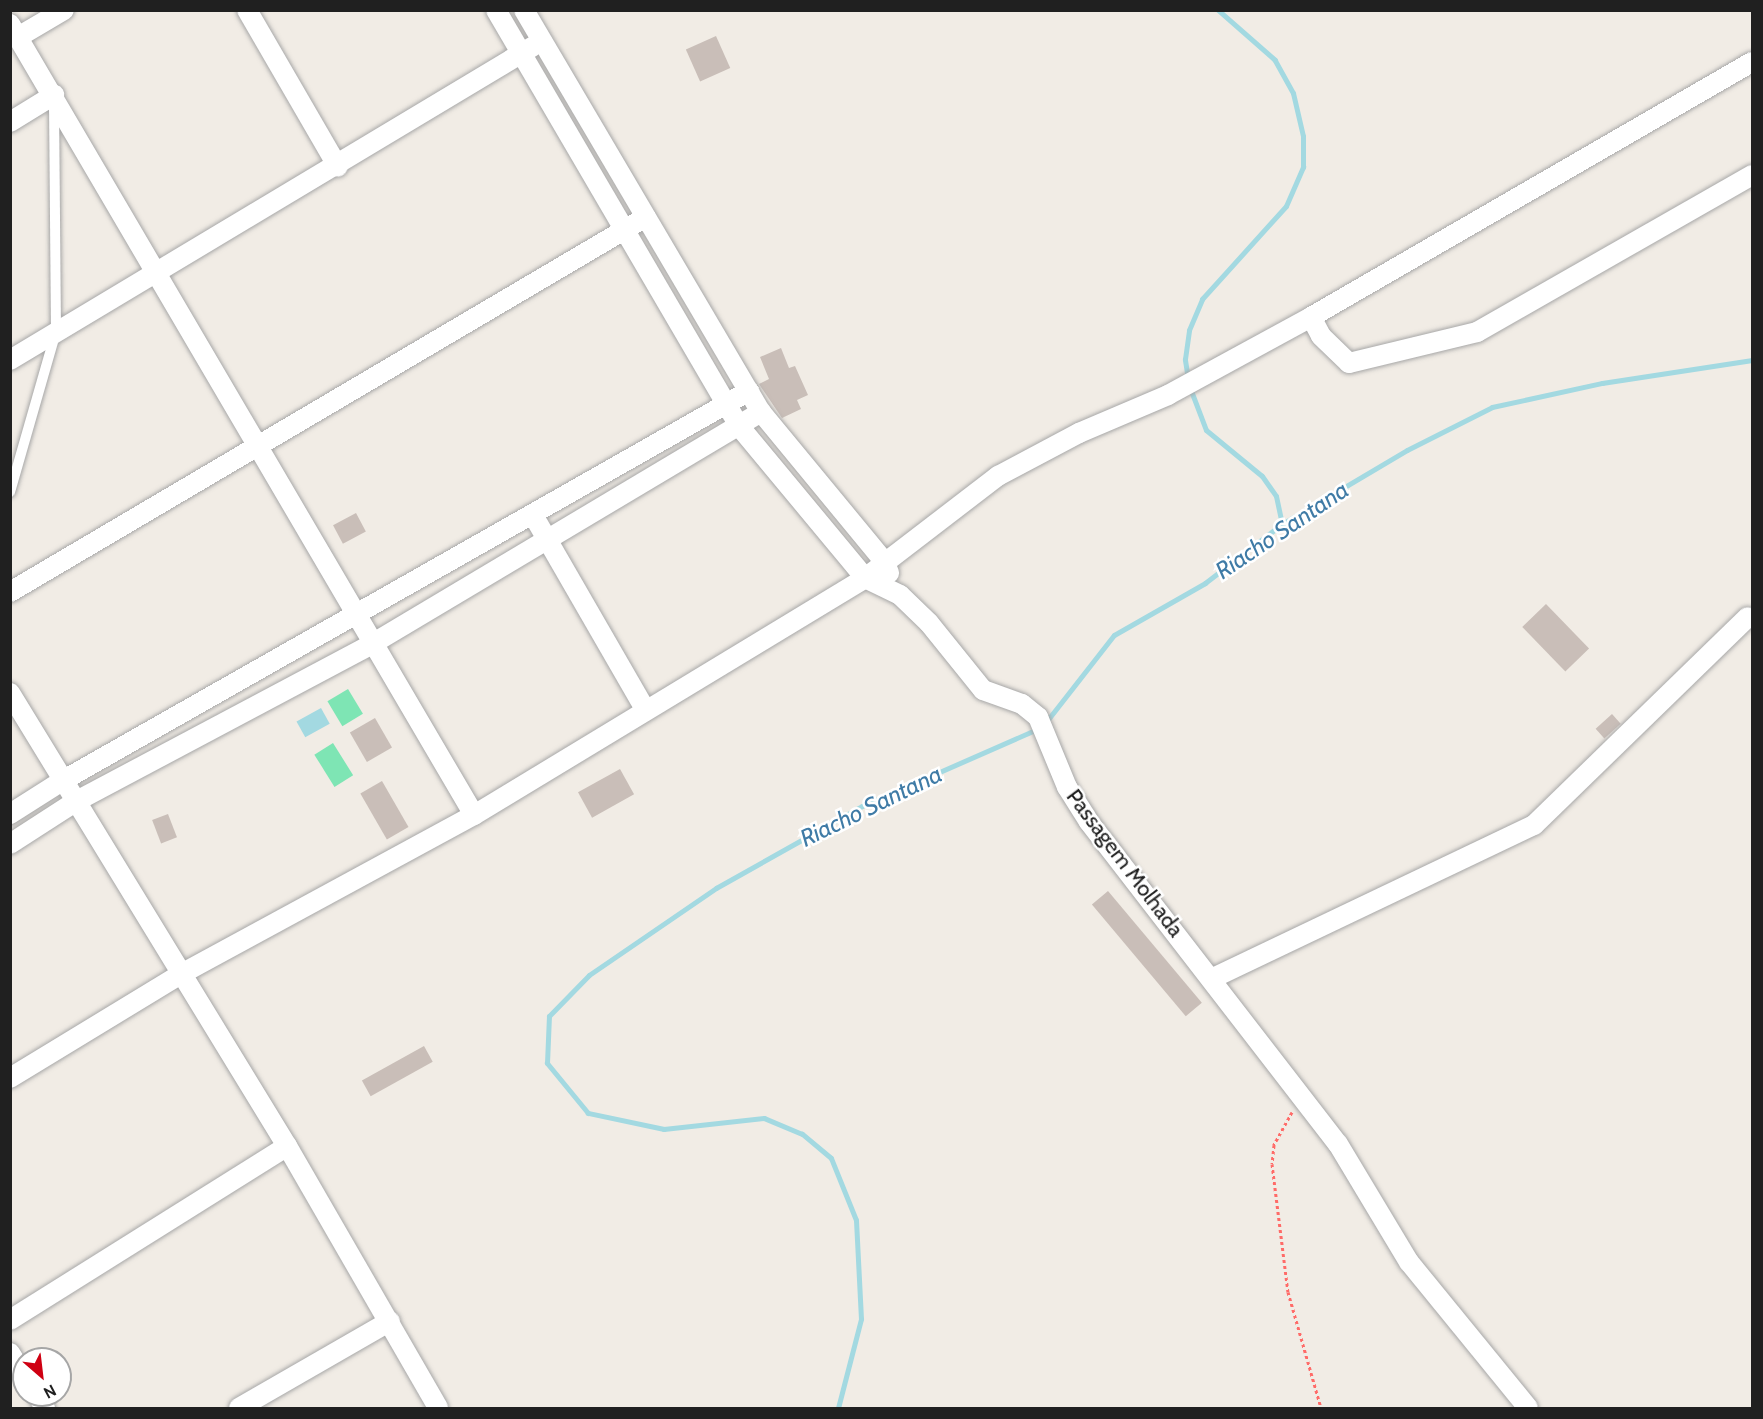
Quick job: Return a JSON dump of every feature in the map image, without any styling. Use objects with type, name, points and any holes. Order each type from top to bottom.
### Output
[{"type":"street","points":[[64,10],[14,31],[158,270],[372,645],[474,815]]},
{"type":"street","points":[[248,10],[338,167]]},
{"type":"street","points":[[496,10],[622,231],[739,426],[865,578],[900,595]]},
{"type":"street","points":[[524,10],[761,412],[884,561],[900,595]]},
{"type":"street","points":[[10,360],[158,270],[338,167],[542,41]]},
{"type":"street","points":[[10,1078],[183,973],[474,815],[645,709],[865,578],[884,561],[998,476],[1079,434],[1168,395],[1311,317],[1752,62]]},
{"type":"street","points":[[10,122],[54,94]]},
{"type":"street","points":[[1311,317],[1321,336],[1349,363],[1478,332],[1752,175]]},
{"type":"street","points":[[10,592],[646,217]]},
{"type":"street","points":[[10,814],[62,781],[749,391]]},
{"type":"street","points":[[10,844],[75,802],[372,645],[761,412]]},
{"type":"street","points":[[533,515],[645,709]]},
{"type":"street","name":"Passagem Molhada","points":[[900,595],[929,623],[983,690],[1022,704],[1038,717],[1067,787],[1089,822],[1213,978],[1301,1098],[1338,1144],[1409,1262],[1528,1408]]},
{"type":"street","points":[[1213,978],[1534,825],[1748,617]]},
{"type":"street","points":[[10,693],[287,1146],[438,1408]]},
{"type":"street","points":[[10,1320],[287,1146]]},
{"type":"street","points":[[239,1408],[390,1322]]},
{"type":"lane","points":[[10,492],[56,332],[54,94]]},
{"type":"path","points":[[1301,1098],[1274,1145],[1272,1164],[1288,1292],[1321,1408]]},
{"type":"green space","points":[[348,689],[363,714],[342,726],[327,701]]},
{"type":"green space","points":[[333,743],[353,775],[334,787],[314,755]]},
{"type":"water","points":[[321,708],[330,724],[305,737],[297,722]]},
{"type":"building","points":[[716,36],[730,68],[700,81],[686,49]]},
{"type":"building","points":[[781,348],[789,368],[795,366],[808,395],[797,400],[801,409],[782,418],[759,384],[769,379],[760,357]]},
{"type":"building","points":[[356,513],[366,532],[343,544],[333,525]]},
{"type":"building","points":[[1546,604],[1589,649],[1565,672],[1522,627]]},
{"type":"building","points":[[1612,714],[1621,724],[1604,738],[1596,729]]},
{"type":"building","points":[[375,718],[392,747],[367,762],[350,732]]},
{"type":"building","points":[[620,769],[634,794],[592,818],[578,792]]},
{"type":"building","points":[[382,781],[409,827],[387,839],[360,794]]},
{"type":"building","points":[[168,814],[177,837],[161,843],[152,820]]},
{"type":"building","points":[[1108,891],[1202,1003],[1186,1016],[1092,904]]},
{"type":"building","points":[[424,1046],[433,1062],[371,1096],[362,1080]]},
{"type":"waterway","points":[[1188,379],[1185,359],[1189,330],[1202,299],[1286,206],[1303,167],[1303,136],[1293,93],[1275,60],[1218,10]]},
{"type":"waterway","name":"Riacho Santana","points":[[1046,722],[1114,635],[1205,583],[1282,524],[1407,450],[1492,407],[1602,383],[1752,360]]},
{"type":"waterway","points":[[1190,388],[1206,430],[1262,476],[1276,496],[1282,524]]},
{"type":"waterway","name":"Riacho Santana","points":[[838,1408],[861,1319],[856,1220],[831,1158],[802,1134],[764,1118],[664,1129],[588,1113],[547,1063],[549,1016],[589,975],[716,888],[862,806],[1040,728]]}]
